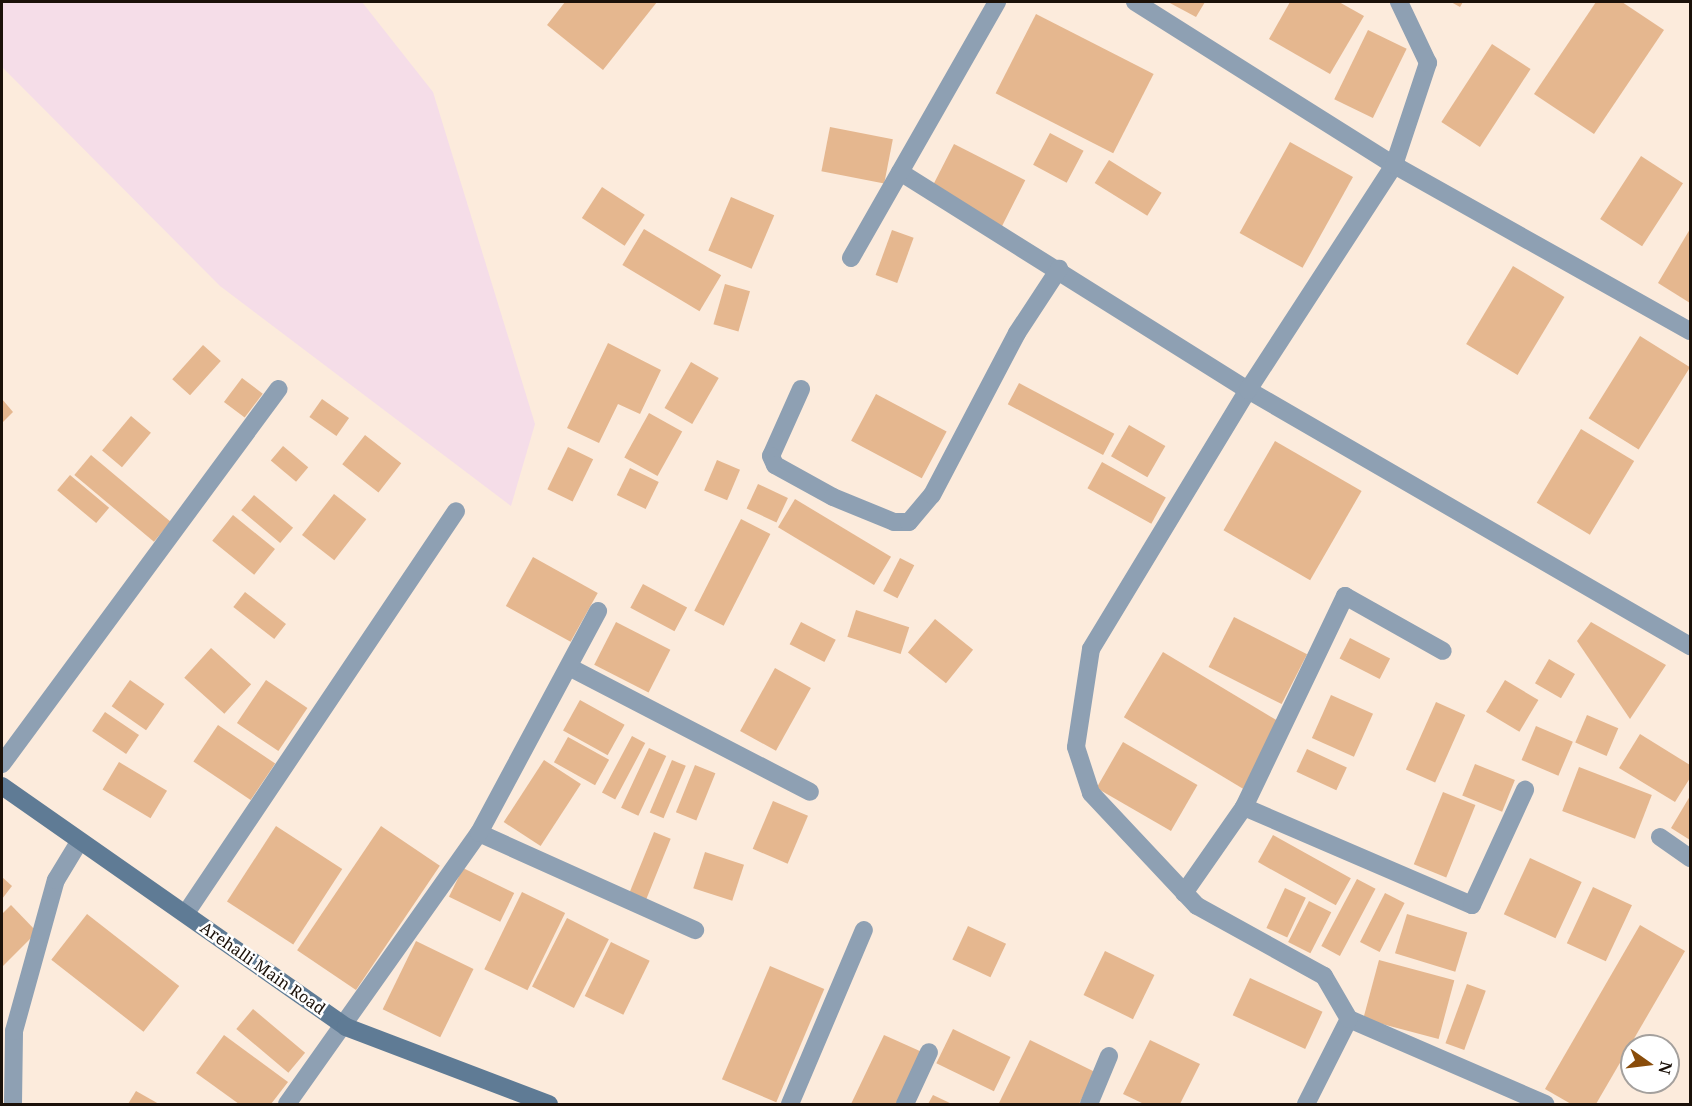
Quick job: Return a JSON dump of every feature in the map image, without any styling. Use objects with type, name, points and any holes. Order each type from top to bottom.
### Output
[{"type":"street","points":[[851,258],[997,2]]},
{"type":"street","points":[[1135,2],[1394,165],[1690,331]]},
{"type":"street","points":[[1399,2],[1428,63],[1394,165],[1248,390],[1091,649],[1076,747],[1091,793],[1197,906],[1324,976],[1349,1019],[1545,1104]]},
{"type":"street","points":[[900,172],[1059,269],[1248,390],[1690,646]]},
{"type":"street","points":[[801,389],[771,456],[776,465],[833,497],[894,522],[909,522],[932,495],[1017,333],[1059,269]]},
{"type":"street","points":[[2,764],[278,389]]},
{"type":"street","points":[[186,913],[456,511]]},
{"type":"street","points":[[1184,893],[1244,807],[1345,596],[1443,651]]},
{"type":"street","points":[[287,1104],[346,1027],[479,833],[571,668],[598,611]]},
{"type":"street","points":[[571,668],[810,792]]},
{"type":"street","name":"Arehalli Main Road","points":[[2,786],[346,1027],[549,1104]]},
{"type":"street","points":[[1244,807],[1464,906],[1475,901],[1525,790]]},
{"type":"street","points":[[479,833],[695,930]]},
{"type":"street","points":[[1660,837],[1690,858]]},
{"type":"street","points":[[13,1104],[14,1030],[56,880],[79,842]]},
{"type":"street","points":[[790,1104],[864,930]]},
{"type":"street","points":[[1306,1104],[1349,1019]]},
{"type":"street","points":[[2,1046],[14,1030]]},
{"type":"street","points":[[905,1104],[929,1052]]},
{"type":"street","points":[[1089,1104],[1109,1056]]},
{"type":"shaded area","points":[[2,2],[362,2],[433,92],[535,424],[511,506],[220,286],[2,67]]},
{"type":"building","points":[[565,2],[657,2],[603,70],[547,25]]},
{"type":"building","points":[[1168,2],[1205,2],[1196,17]]},
{"type":"building","points":[[1290,2],[1339,2],[1364,16],[1330,74],[1269,39]]},
{"type":"building","points":[[1451,2],[1463,2],[1460,7]]},
{"type":"building","points":[[1596,2],[1622,2],[1664,30],[1594,134],[1534,94]]},
{"type":"building","points":[[1036,14],[1154,74],[1113,153],[996,93]]},
{"type":"building","points":[[1368,30],[1407,49],[1373,118],[1334,99]]},
{"type":"building","points":[[1492,44],[1531,69],[1480,147],[1441,122]]},
{"type":"building","points":[[830,127],[893,139],[884,183],[821,171]]},
{"type":"building","points":[[1050,133],[1084,151],[1067,183],[1033,165]]},
{"type":"building","points":[[1290,142],[1353,177],[1303,268],[1240,233]]},
{"type":"building","points":[[954,144],[1025,180],[1002,227],[930,190]]},
{"type":"building","points":[[1641,156],[1683,183],[1642,246],[1600,219]]},
{"type":"building","points":[[1109,160],[1162,193],[1147,216],[1095,183]]},
{"type":"building","points":[[602,187],[645,215],[625,246],[582,218]]},
{"type":"building","points":[[731,197],[774,215],[752,269],[708,250]]},
{"type":"building","points":[[644,229],[721,275],[700,311],[622,265]]},
{"type":"building","points":[[1690,229],[1690,303],[1658,283]]},
{"type":"building","points":[[892,230],[914,238],[897,283],[876,275]]},
{"type":"building","points":[[1513,266],[1564,297],[1518,375],[1466,344]]},
{"type":"building","points":[[725,284],[750,291],[738,332],[713,324]]},
{"type":"building","points":[[1640,336],[1690,367],[1639,450],[1589,418]]},
{"type":"building","points":[[608,343],[661,370],[640,414],[618,404],[599,443],[567,428]]},
{"type":"building","points":[[203,345],[221,361],[190,395],[172,379]]},
{"type":"building","points":[[691,362],[719,378],[692,424],[664,408]]},
{"type":"building","points":[[242,378],[263,394],[245,418],[224,402]]},
{"type":"building","points":[[1019,383],[1114,434],[1103,455],[1008,404]]},
{"type":"building","points":[[876,394],[947,432],[922,478],[851,441]]},
{"type":"building","points":[[2,399],[13,412],[2,423]]},
{"type":"building","points":[[322,399],[349,418],[336,436],[309,417]]},
{"type":"building","points":[[649,413],[682,431],[658,476],[624,458]]},
{"type":"building","points":[[131,416],[151,433],[122,467],[102,450]]},
{"type":"building","points":[[1129,425],[1165,446],[1147,477],[1111,456]]},
{"type":"building","points":[[1581,429],[1634,461],[1590,535],[1537,503]]},
{"type":"building","points":[[365,435],[401,463],[378,492],[342,464]]},
{"type":"building","points":[[1275,441],[1362,491],[1310,580],[1224,530]]},
{"type":"building","points":[[283,446],[308,467],[296,482],[271,461]]},
{"type":"building","points":[[568,447],[593,459],[573,502],[547,489]]},
{"type":"building","points":[[91,455],[171,522],[154,542],[74,475]]},
{"type":"building","points":[[717,460],[740,470],[727,500],[704,490]]},
{"type":"building","points":[[1102,462],[1166,497],[1151,524],[1087,488]]},
{"type":"building","points":[[630,468],[659,482],[646,509],[617,495]]},
{"type":"building","points":[[70,475],[109,508],[96,523],[57,490]]},
{"type":"building","points":[[758,484],[788,498],[776,522],[747,508]]},
{"type":"building","points":[[334,494],[366,519],[334,560],[302,535]]},
{"type":"building","points":[[254,495],[293,528],[280,543],[241,510]]},
{"type":"building","points":[[795,499],[891,557],[874,585],[778,527]]},
{"type":"building","points":[[233,515],[275,549],[254,575],[212,541]]},
{"type":"building","points":[[741,519],[770,534],[724,626],[694,611]]},
{"type":"building","points":[[533,557],[598,593],[571,642],[506,606]]},
{"type":"building","points":[[900,558],[914,565],[897,598],[883,591]]},
{"type":"building","points":[[643,584],[687,607],[674,631],[630,608]]},
{"type":"building","points":[[245,592],[286,624],[274,639],[233,607]]},
{"type":"building","points":[[856,610],[909,627],[901,654],[847,637]]},
{"type":"building","points":[[1234,617],[1307,654],[1282,704],[1209,667]]},
{"type":"building","points":[[935,619],[973,650],[946,683],[908,652]]},
{"type":"building","points":[[616,622],[670,650],[649,692],[594,665]]},
{"type":"building","points":[[801,622],[836,640],[824,662],[790,644]]},
{"type":"building","points":[[1591,622],[1666,665],[1630,719],[1577,641]]},
{"type":"building","points":[[1350,638],[1390,658],[1380,679],[1340,658]]},
{"type":"building","points":[[211,648],[251,684],[224,714],[184,678]]},
{"type":"building","points":[[1163,652],[1282,724],[1243,789],[1124,717]]},
{"type":"building","points":[[1549,659],[1575,674],[1561,698],[1535,683]]},
{"type":"building","points":[[775,668],[811,688],[776,751],[740,731]]},
{"type":"building","points":[[130,680],[164,704],[146,730],[112,706]]},
{"type":"building","points":[[266,680],[307,708],[278,751],[237,723]]},
{"type":"building","points":[[1505,680],[1538,700],[1519,732],[1486,712]]},
{"type":"building","points":[[1331,695],[1373,714],[1354,757],[1312,738]]},
{"type":"building","points":[[580,700],[625,725],[608,755],[563,731]]},
{"type":"building","points":[[1436,702],[1465,715],[1435,783],[1406,770]]},
{"type":"building","points":[[105,712],[139,735],[126,754],[92,731]]},
{"type":"building","points":[[1587,715],[1618,728],[1607,756],[1575,743]]},
{"type":"building","points":[[218,725],[275,764],[251,800],[193,761]]},
{"type":"building","points":[[1536,726],[1573,742],[1558,776],[1522,760]]},
{"type":"building","points":[[1640,734],[1690,765],[1690,778],[1675,802],[1619,768]]},
{"type":"building","points":[[632,736],[645,743],[615,800],[602,793]]},
{"type":"building","points":[[568,737],[609,760],[595,785],[554,762]]},
{"type":"building","points":[[1123,742],[1197,785],[1171,831],[1096,788]]},
{"type":"building","points":[[649,748],[666,756],[638,816],[621,808]]},
{"type":"building","points":[[1307,749],[1347,768],[1336,790],[1296,772]]},
{"type":"building","points":[[544,760],[581,784],[541,846],[504,822]]},
{"type":"building","points":[[672,760],[686,766],[664,818],[650,812]]},
{"type":"building","points":[[119,762],[167,791],[151,818],[103,789]]},
{"type":"building","points":[[1475,764],[1515,780],[1502,812],[1462,796]]},
{"type":"building","points":[[695,765],[715,773],[696,821],[676,812]]},
{"type":"building","points":[[1579,767],[1652,795],[1635,839],[1562,811]]},
{"type":"building","points":[[1443,792],[1475,805],[1446,877],[1414,864]]},
{"type":"building","points":[[1690,796],[1690,840],[1671,828]]},
{"type":"building","points":[[773,801],[808,816],[788,864],[753,849]]},
{"type":"building","points":[[276,826],[342,869],[293,945],[227,901]]},
{"type":"building","points":[[381,826],[440,866],[356,990],[297,950]]},
{"type":"building","points":[[654,832],[671,839],[645,903],[628,896]]},
{"type":"building","points":[[1273,835],[1351,878],[1336,905],[1258,862]]},
{"type":"building","points":[[705,852],[744,865],[732,901],[693,888]]},
{"type":"building","points":[[1530,858],[1582,882],[1555,938],[1504,914]]},
{"type":"building","points":[[463,868],[514,893],[500,922],[449,897]]},
{"type":"building","points":[[2,877],[12,886],[2,899]]},
{"type":"building","points":[[1357,879],[1376,889],[1340,956],[1321,946]]},
{"type":"building","points":[[1593,887],[1632,905],[1606,961],[1567,943]]},
{"type":"building","points":[[1285,888],[1306,898],[1287,938],[1266,928]]},
{"type":"building","points":[[522,892],[565,913],[527,990],[484,969]]},
{"type":"building","points":[[1385,893],[1405,903],[1380,952],[1360,942]]},
{"type":"building","points":[[1309,901],[1331,912],[1310,953],[1288,942]]},
{"type":"building","points":[[11,905],[37,932],[2,967],[2,914]]},
{"type":"building","points":[[87,914],[179,986],[143,1032],[51,960]]},
{"type":"building","points":[[1407,914],[1467,932],[1455,972],[1395,953]]},
{"type":"building","points":[[567,918],[609,939],[574,1008],[532,987]]},
{"type":"building","points":[[1640,925],[1685,951],[1637,1034],[1620,1034],[1620,1063],[1596,1104],[1571,1104],[1545,1089]]},
{"type":"building","points":[[968,926],[1006,944],[990,977],[952,960]]},
{"type":"building","points":[[416,941],[474,969],[440,1037],[383,1009]]},
{"type":"building","points":[[611,942],[650,961],[623,1015],[585,996]]},
{"type":"building","points":[[1105,951],[1154,975],[1133,1019],[1084,995]]},
{"type":"building","points":[[1379,960],[1454,980],[1439,1039],[1363,1019]]},
{"type":"building","points":[[770,966],[824,989],[776,1102],[722,1079]]},
{"type":"building","points":[[1250,978],[1323,1012],[1305,1049],[1233,1015]]},
{"type":"building","points":[[1467,984],[1486,991],[1464,1050],[1445,1043]]},
{"type":"building","points":[[253,1009],[305,1053],[288,1073],[236,1029]]},
{"type":"building","points":[[953,1029],[1011,1057],[994,1091],[936,1063]]},
{"type":"building","points":[[224,1035],[288,1082],[271,1104],[239,1104],[196,1073]]},
{"type":"building","points":[[884,1035],[922,1052],[897,1104],[851,1104]]},
{"type":"building","points":[[1030,1040],[1095,1072],[1079,1104],[999,1103]]},
{"type":"building","points":[[1150,1040],[1200,1064],[1180,1104],[1144,1104],[1123,1094]]},
{"type":"building","points":[[136,1091],[159,1104],[128,1104]]},
{"type":"building","points":[[933,1095],[952,1104],[928,1104]]}]
